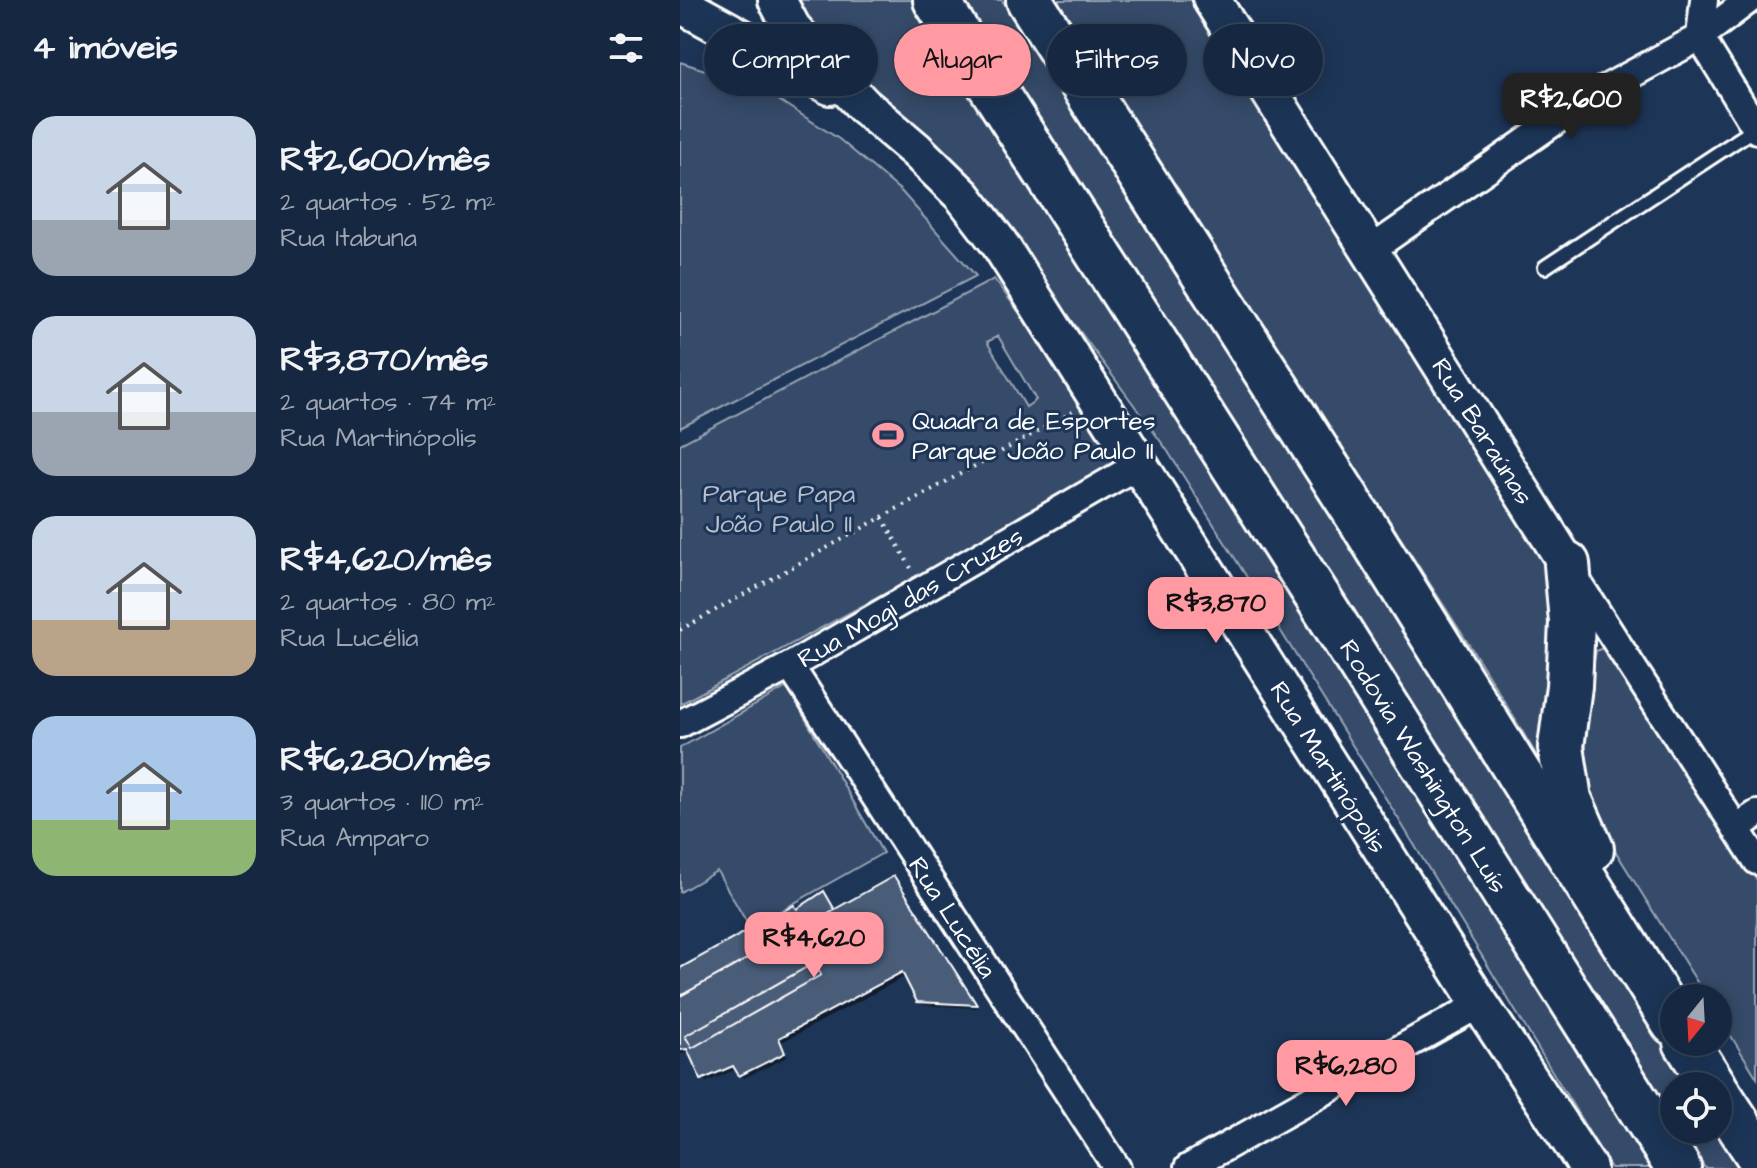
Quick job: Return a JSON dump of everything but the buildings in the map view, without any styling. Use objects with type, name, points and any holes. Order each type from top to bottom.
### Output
[{"type":"highway","name":"Rodovia Washington Luís","points":[[936,0],[1678,1168]]},
{"type":"highway","points":[[1029,0],[1368,532],[1660,1001]]},
{"type":"highway","points":[[1567,564],[1572,622],[1569,686],[1561,747],[1569,799],[1600,870],[1660,985]]},
{"type":"highway","points":[[1703,1068],[1757,1153]]},
{"type":"main road","points":[[680,3],[696,0]]},
{"type":"main road","name":"Rua Martinópolis","points":[[777,0],[792,28],[863,105],[963,196],[999,243],[1480,1004],[1588,1168]]},
{"type":"main road","name":"Rua Baraúnas","points":[[1212,0],[1567,564]]},
{"type":"main road","name":"Rua Martinópolis","points":[[680,3],[863,105]]},
{"type":"street","points":[[1704,0],[1700,37],[1757,129]]},
{"type":"street","points":[[1369,251],[1590,97],[1700,37],[1749,0]]},
{"type":"street","name":"Rua Mogi das Cruzes","points":[[680,724],[790,666],[1138,465]]},
{"type":"street","name":"Rua Baraúnas","points":[[1567,564],[1746,821],[1757,861]]},
{"type":"street","name":"Rua Lucélia","points":[[790,666],[1117,1168]]},
{"type":"street","points":[[1188,1168],[1480,1004]]},
{"type":"lane","points":[[1545,267],[1757,129]]},
{"type":"path","points":[[680,630],[1080,408]]},
{"type":"path","points":[[882,517],[923,589]]},
{"type":"green space","points":[[789,0],[915,0],[930,24],[894,24],[894,96],[976,96],[1657,1168],[1611,1168],[1393,810],[1167,450],[1037,273],[870,96],[878,96],[878,24],[809,24]]},
{"type":"green space","points":[[953,0],[1002,0],[1017,24],[968,24]]},
{"type":"green space","points":[[1055,0],[1205,0],[1220,24],[1203,24],[1203,96],[1264,96],[1557,576],[1557,789],[1484,668],[1117,96],[1187,96],[1187,24],[1070,24]]},
{"type":"green space","points":[[1031,45],[1047,71],[1047,96],[1063,96],[1660,1031],[1660,1056],[1676,1056],[1686,1072],[1660,1072],[1660,1097],[1015,96],[1031,96]]},
{"type":"green space","points":[[680,62],[704,70],[704,96],[772,96],[839,139],[901,191],[976,276],[680,428]]},
{"type":"green space","name":"Parque Papa João Paulo II","points":[[994,279],[1121,448],[1117,466],[1109,473],[680,704],[680,444]],"holes":[[[998,336],[1036,400],[1026,407],[987,342]]]},
{"type":"green space","points":[[1607,646],[1757,880],[1757,1078],[1732,1038],[1732,984],[1698,984],[1601,828],[1589,785],[1585,740],[1588,695],[1596,651]]},
{"type":"green space","points":[[787,687],[883,853],[750,928],[717,871],[680,892],[680,748]]},
{"type":"green space","points":[[1690,1144],[1729,1144],[1747,1168],[1705,1168]]},
{"type":"place","name":"Quadra de Esportes Parque João Paulo II","points":[[888,435]]}]
